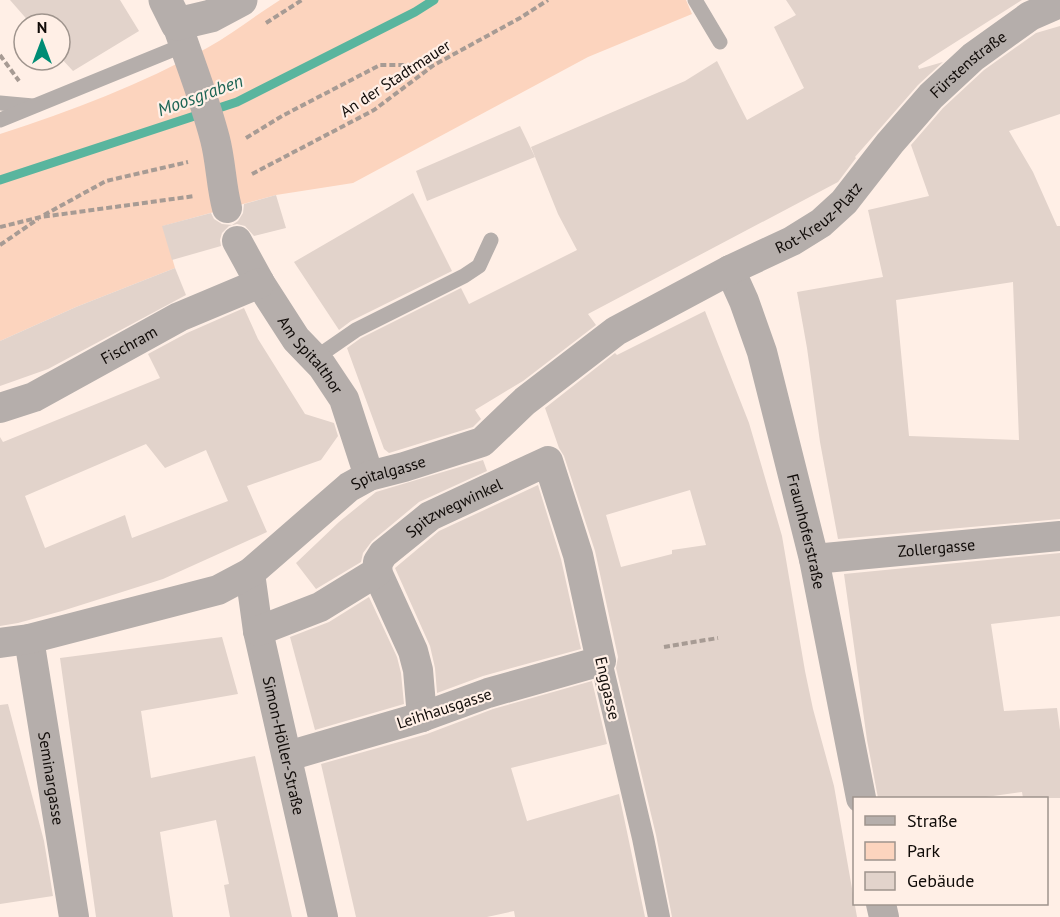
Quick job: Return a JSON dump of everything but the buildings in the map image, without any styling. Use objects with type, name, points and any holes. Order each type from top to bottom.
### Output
[{"type":"street","points":[[225,199],[216,148],[200,89],[175,23],[211,16],[242,0]]},
{"type":"street","name":"Fürstenstraße","points":[[890,143],[931,96],[973,57],[1030,16],[1060,3]]},
{"type":"street","name":"Rot-Kreuz-Platz","points":[[730,270],[792,241],[821,223],[843,202],[890,143]]},
{"type":"street","name":"Am Spitalthor","points":[[237,241],[260,284],[296,339],[322,366],[344,399],[369,476]]},
{"type":"street","name":"Spitalgasse","points":[[14,641],[218,590],[250,573],[349,487],[369,476],[482,442],[525,401],[616,331],[730,270]]},
{"type":"street","name":"Fraunhoferstraße","points":[[730,270],[762,352],[814,559],[861,797]]},
{"type":"street","name":"Fischram","points":[[0,408],[34,397],[179,317],[260,284]]},
{"type":"street","name":"Spitzwegwinkel","points":[[258,631],[320,607],[377,572],[378,562],[383,554],[430,516],[548,461]]},
{"type":"street","name":"Enggasse","points":[[548,461],[578,555],[643,837],[659,917]]},
{"type":"street","name":"Zollergasse","points":[[814,559],[1060,536]]},
{"type":"street","points":[[377,572],[413,651],[418,670],[422,717]]},
{"type":"street","name":"Simon-Höller-Straße","points":[[250,573],[258,631],[323,917]]},
{"type":"street","name":"Seminargasse","points":[[14,641],[75,917]]},
{"type":"street","name":"Leihhausgasse","points":[[288,756],[422,717],[488,693],[601,661]]},
{"type":"lane","points":[[695,0],[720,42]]},
{"type":"lane","points":[[0,120],[37,106],[175,23]]},
{"type":"lane","points":[[0,103],[37,106]]},
{"type":"lane","points":[[314,359],[356,330],[464,276],[479,266],[491,240]]},
{"type":"path","name":"An der Stadtmauer","points":[[41,217],[196,196],[225,199],[374,110],[434,65],[548,0]]},
{"type":"path","points":[[0,245],[41,217],[106,181],[216,148],[380,65],[434,65]]},
{"type":"path","points":[[0,228],[41,217]]},
{"type":"path","points":[[664,647],[718,638]]},
{"type":"green space","points":[[280,0],[686,0],[692,14],[588,57],[353,183],[276,195],[163,226],[175,268],[76,307],[0,341],[0,134],[132,85],[216,43]]},
{"type":"waterway","name":"Moosgraben","points":[[0,180],[237,102],[415,12],[434,0]]}]
